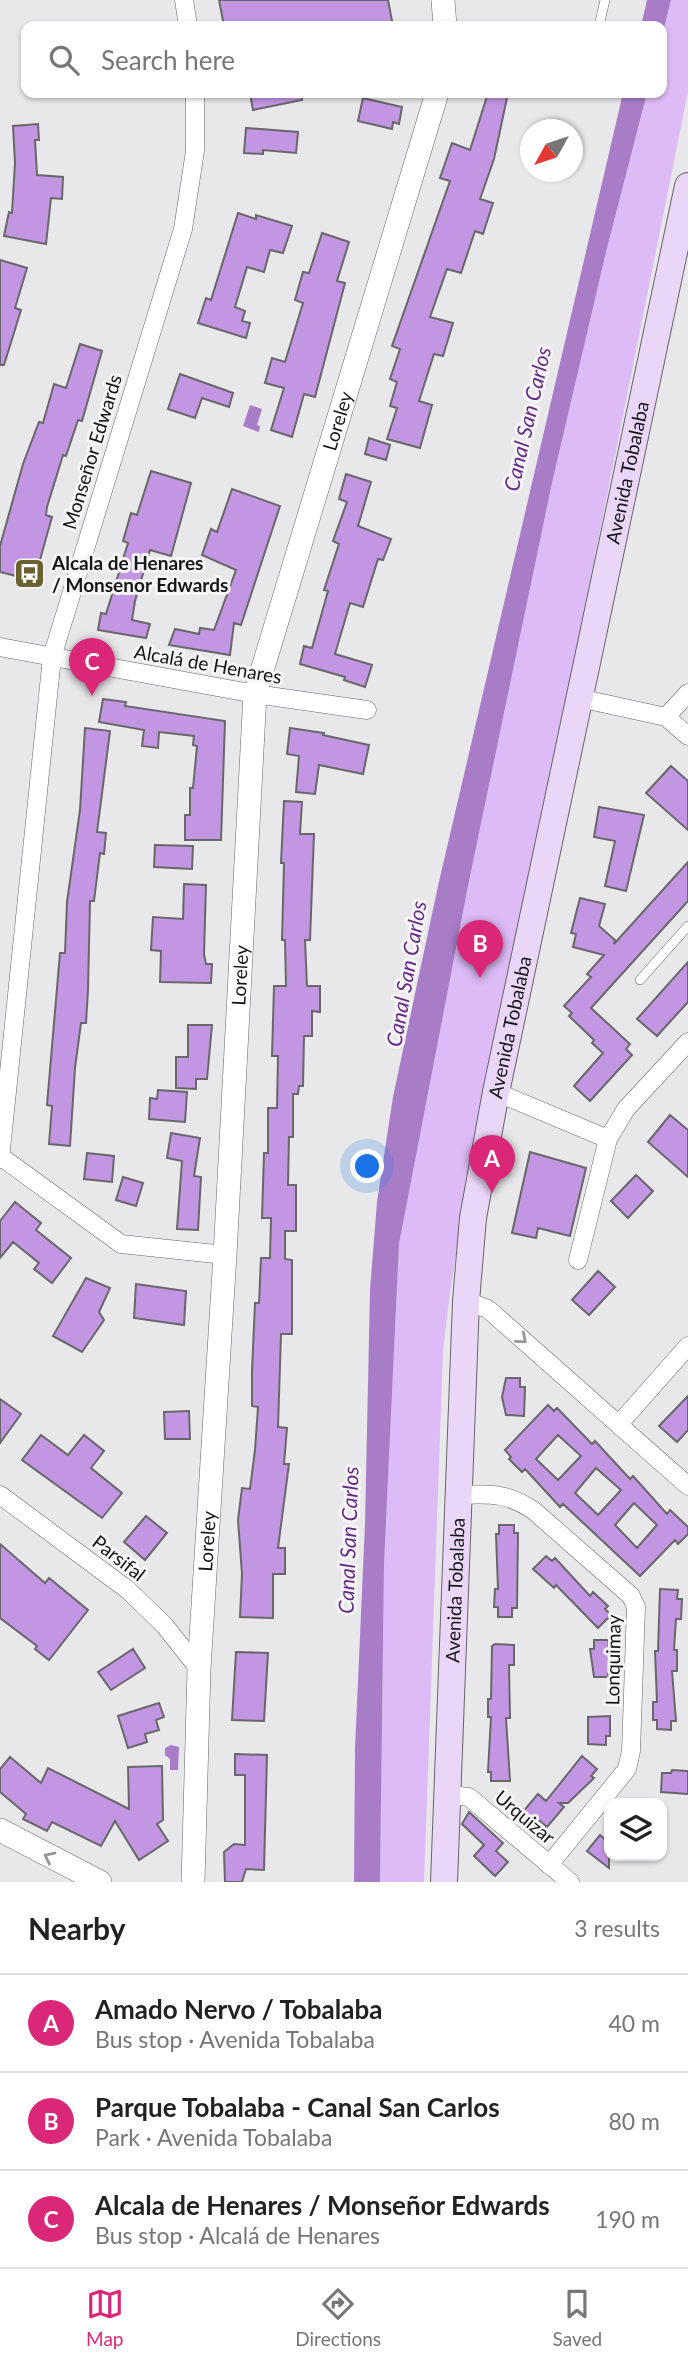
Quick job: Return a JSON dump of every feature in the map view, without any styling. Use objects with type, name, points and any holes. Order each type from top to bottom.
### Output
[{"type":"main road","name":"Avenida Tobalaba","points":[[444,1882],[450,1795],[466,1301],[473,1218],[496,1092],[688,186]]},
{"type":"street","points":[[184,0],[187,21]]},
{"type":"street","points":[[443,0],[445,21]]},
{"type":"street","name":"Monseñor Edwards","points":[[1,1157],[52,657],[183,229],[195,150],[195,98]]},
{"type":"street","name":"Loreley","points":[[193,1882],[199,1669],[225,1255],[255,694],[435,98]]},
{"type":"street","name":"Alcalá de Henares","points":[[0,647],[255,694],[368,710]]},
{"type":"street","points":[[666,718],[688,693]]},
{"type":"street","points":[[579,698],[666,718],[688,736]]},
{"type":"street","points":[[578,1260],[608,1139],[626,1109],[688,1042]]},
{"type":"street","points":[[496,1092],[608,1139]]},
{"type":"street","points":[[1,1157],[121,1244],[225,1255]]},
{"type":"street","points":[[466,1301],[488,1309],[688,1486]]},
{"type":"street","points":[[619,1424],[688,1346]]},
{"type":"street","name":"Lonquimay","points":[[458,1495],[502,1494],[516,1499],[533,1510],[631,1596],[636,1607],[631,1751],[627,1769],[550,1865]]},
{"type":"street","name":"Parsifal","points":[[0,1495],[128,1590],[165,1626],[199,1669]]},
{"type":"street","name":"Urquizar","points":[[450,1795],[469,1797],[570,1882]]},
{"type":"street","points":[[0,1830],[100,1882]]},
{"type":"lane","points":[[600,21],[605,0]]},
{"type":"lane","points":[[640,980],[688,926]]},
{"type":"shaded area","points":[[647,0],[671,0],[666,21],[642,21]]},
{"type":"shaded area","points":[[671,0],[688,0],[688,91],[469,1175],[447,1316],[443,1352],[424,1882],[380,1882],[384,1565],[399,1244],[468,886],[552,483],[606,252],[646,98],[667,98],[666,21]]},
{"type":"shaded area","points":[[622,98],[646,98],[606,252],[552,483],[468,886],[399,1244],[384,1565],[380,1882],[354,1882],[355,1748],[365,1524],[370,1290],[377,1202],[393,1097],[438,886]]},
{"type":"shaded area","points":[[250,405],[262,409],[257,425],[260,426],[259,432],[243,426]]},
{"type":"shaded area","points":[[171,1745],[179,1747],[178,1770],[170,1770],[170,1759],[165,1755],[165,1748]]},
{"type":"building","points":[[219,0],[388,0],[392,21],[223,21]]},
{"type":"building","points":[[251,98],[302,98],[302,100],[253,110]]},
{"type":"building","points":[[363,98],[402,107],[399,124],[393,122],[392,129],[358,121]]},
{"type":"building","points":[[486,98],[507,98],[494,159],[480,199],[493,203],[483,234],[475,231],[461,273],[447,269],[430,317],[453,323],[443,356],[434,354],[419,401],[432,405],[420,448],[387,439],[397,408],[390,406],[397,382],[390,379],[400,349],[392,346],[450,181],[440,178],[452,143],[470,150]]},
{"type":"building","points":[[38,124],[39,140],[35,140],[37,175],[63,177],[62,199],[51,198],[46,244],[4,236],[9,212],[12,213],[15,163],[13,126]]},
{"type":"building","points":[[246,128],[298,132],[296,153],[263,150],[263,154],[244,153]]},
{"type":"building","points":[[238,213],[256,219],[256,215],[292,226],[283,253],[270,250],[264,272],[247,267],[235,307],[245,311],[242,321],[250,323],[246,338],[198,323],[206,298],[211,300]]},
{"type":"building","points":[[322,233],[349,242],[337,281],[345,283],[315,397],[304,394],[292,437],[271,430],[284,388],[265,383],[272,358],[285,362],[303,303],[295,300],[303,272],[309,273]]},
{"type":"building","points":[[0,260],[27,268],[15,308],[21,310],[4,365],[0,365]]},
{"type":"building","points":[[80,344],[102,351],[82,421],[78,420],[66,456],[63,455],[47,507],[46,515],[52,517],[36,574],[22,570],[20,577],[0,572],[0,546],[23,464],[39,422],[43,423],[54,384],[66,388]]},
{"type":"building","points":[[180,374],[233,393],[229,407],[202,398],[195,418],[168,409]]},
{"type":"building","points":[[369,438],[390,445],[386,460],[365,454]]},
{"type":"building","points":[[151,471],[191,483],[171,556],[150,550],[135,601],[132,620],[150,624],[146,638],[98,630],[101,613],[106,614],[128,543],[123,541],[131,513],[137,515]]},
{"type":"building","points":[[346,474],[371,482],[358,526],[391,539],[383,560],[378,559],[363,607],[350,603],[335,654],[372,665],[365,687],[344,680],[345,677],[300,664],[304,646],[312,648],[328,591],[324,590],[339,544],[333,541],[347,502],[339,499]]},
{"type":"building","points":[[232,489],[280,506],[241,625],[234,623],[230,655],[169,645],[175,629],[199,634],[200,628],[214,630],[236,570],[202,555],[211,529],[217,532]]},
{"type":"building","points":[[103,699],[126,702],[125,706],[225,721],[221,840],[185,840],[185,815],[190,815],[190,788],[193,788],[197,746],[193,745],[194,736],[159,732],[158,748],[142,746],[144,730],[99,722]]},
{"type":"building","points":[[85,728],[110,731],[97,832],[106,833],[104,854],[100,853],[94,901],[90,901],[86,1023],[81,1023],[75,1068],[70,1146],[49,1144],[52,1106],[47,1105],[60,953],[65,953],[67,902],[80,810]]},
{"type":"building","points":[[290,728],[324,733],[323,735],[369,745],[363,774],[319,765],[315,794],[296,792],[299,756],[287,754]]},
{"type":"building","points":[[671,766],[688,781],[688,830],[646,793]]},
{"type":"building","points":[[284,801],[302,802],[300,834],[314,834],[310,940],[305,940],[307,986],[320,986],[320,1012],[312,1011],[312,1036],[304,1036],[303,1086],[299,1086],[298,1094],[293,1094],[293,1137],[289,1137],[288,1185],[296,1185],[296,1231],[285,1231],[285,1259],[292,1260],[292,1334],[281,1334],[278,1427],[287,1428],[284,1464],[289,1464],[278,1548],[285,1548],[285,1574],[273,1574],[273,1618],[240,1617],[242,1574],[238,1520],[242,1488],[250,1489],[258,1407],[252,1406],[255,1303],[259,1303],[261,1258],[270,1258],[271,1218],[262,1218],[264,1153],[268,1153],[268,1108],[277,1108],[278,1056],[272,1056],[274,986],[286,986],[285,940],[282,940],[284,863],[281,863]]},
{"type":"building","points":[[599,807],[644,815],[626,891],[605,886],[615,841],[594,837]]},
{"type":"building","points":[[155,845],[193,846],[192,869],[154,867]]},
{"type":"building","points":[[688,862],[688,901],[591,1008],[630,1044],[626,1049],[632,1055],[590,1101],[574,1086],[603,1053],[592,1043],[594,1040],[569,1016],[572,1013],[564,1006],[591,977],[587,974],[604,955],[573,947],[576,934],[571,933],[580,898],[605,904],[599,926],[615,940],[614,944]]},
{"type":"building","points":[[184,884],[206,885],[204,954],[206,964],[212,964],[211,983],[160,982],[161,951],[151,950],[153,917],[183,919]]},
{"type":"building","points":[[688,962],[688,1002],[657,1036],[637,1019]]},
{"type":"building","points":[[188,1025],[212,1025],[207,1079],[196,1079],[196,1089],[176,1088],[176,1057],[188,1057]]},
{"type":"building","points":[[158,1090],[187,1092],[185,1122],[149,1119],[150,1098],[157,1099]]},
{"type":"building","points":[[670,1115],[688,1130],[688,1177],[648,1142]]},
{"type":"building","points":[[171,1133],[200,1138],[194,1176],[201,1177],[198,1230],[177,1229],[182,1161],[167,1158]]},
{"type":"building","points":[[530,1152],[586,1168],[570,1236],[538,1228],[536,1238],[512,1233]]},
{"type":"building","points":[[87,1153],[114,1156],[112,1182],[84,1179]]},
{"type":"building","points":[[636,1175],[653,1191],[628,1218],[611,1201]]},
{"type":"building","points":[[123,1177],[143,1183],[136,1206],[116,1200]]},
{"type":"building","points":[[15,1202],[41,1223],[36,1230],[71,1258],[52,1283],[34,1269],[39,1263],[13,1242],[0,1258],[0,1221]]},
{"type":"building","points":[[598,1271],[615,1287],[589,1315],[572,1300]]},
{"type":"building","points":[[86,1278],[110,1288],[99,1312],[104,1320],[82,1352],[53,1336]]},
{"type":"building","points":[[136,1284],[186,1291],[184,1325],[134,1318]]},
{"type":"building","points":[[506,1378],[520,1378],[520,1387],[525,1387],[524,1416],[506,1415],[502,1397]]},
{"type":"building","points":[[688,1396],[688,1430],[677,1442],[659,1426]]},
{"type":"building","points":[[0,1399],[21,1414],[0,1443]]},
{"type":"building","points":[[548,1405],[554,1411],[557,1408],[592,1444],[595,1441],[630,1479],[633,1476],[667,1514],[670,1510],[688,1527],[688,1534],[678,1544],[675,1540],[640,1576],[563,1504],[560,1507],[525,1469],[522,1472],[509,1459],[511,1457],[505,1450]],"holes":[[[558,1435],[581,1456],[558,1480],[536,1459]],[[596,1468],[621,1490],[598,1515],[575,1493]],[[634,1503],[657,1525],[637,1548],[615,1525]]]},
{"type":"building","points":[[189,1411],[190,1439],[165,1439],[164,1412]]},
{"type":"building","points":[[41,1435],[68,1455],[84,1435],[104,1451],[91,1468],[122,1493],[102,1518],[22,1460]]},
{"type":"building","points":[[146,1516],[167,1533],[145,1560],[124,1542]]},
{"type":"building","points":[[499,1525],[514,1525],[514,1533],[518,1533],[517,1608],[512,1608],[512,1617],[498,1617],[498,1607],[494,1607],[495,1589],[498,1589],[496,1534],[499,1534]]},
{"type":"building","points":[[0,1544],[45,1583],[49,1578],[88,1610],[49,1660],[35,1649],[37,1646],[0,1618]]},
{"type":"building","points":[[546,1556],[552,1561],[555,1558],[590,1596],[593,1592],[608,1606],[605,1609],[611,1615],[598,1628],[556,1585],[554,1588],[533,1569]]},
{"type":"building","points":[[660,1589],[678,1590],[677,1599],[682,1599],[681,1619],[676,1619],[674,1650],[677,1650],[677,1671],[672,1671],[676,1721],[671,1721],[671,1730],[657,1729],[657,1720],[653,1720],[653,1702],[657,1702],[655,1651],[658,1651]]},
{"type":"building","points":[[594,1640],[608,1640],[608,1648],[613,1648],[613,1669],[608,1669],[608,1677],[594,1677],[590,1649],[594,1649]]},
{"type":"building","points":[[514,1645],[514,1665],[509,1665],[510,1718],[506,1718],[510,1781],[491,1781],[491,1772],[488,1772],[491,1717],[488,1717],[488,1699],[491,1699],[492,1646]]},
{"type":"building","points":[[133,1649],[145,1668],[111,1690],[98,1672]]},
{"type":"building","points":[[236,1652],[268,1653],[264,1721],[232,1720]]},
{"type":"building","points":[[159,1703],[164,1717],[156,1720],[159,1730],[145,1734],[147,1742],[128,1748],[118,1716]]},
{"type":"building","points":[[610,1716],[610,1736],[606,1736],[606,1745],[588,1744],[588,1717]]},
{"type":"building","points":[[235,1754],[267,1755],[264,1870],[246,1869],[242,1882],[225,1882],[224,1852],[234,1844],[245,1845],[245,1775],[235,1775]]},
{"type":"building","points":[[582,1756],[597,1769],[591,1776],[594,1778],[568,1803],[559,1803],[564,1807],[547,1827],[540,1821],[538,1823],[524,1811],[538,1794],[546,1801]]},
{"type":"building","points":[[10,1757],[41,1783],[48,1768],[129,1809],[128,1767],[162,1766],[163,1820],[157,1824],[168,1841],[139,1860],[115,1821],[101,1846],[52,1822],[47,1831],[23,1819],[26,1814],[0,1792],[0,1769]]},
{"type":"building","points":[[672,1770],[688,1771],[688,1794],[661,1792],[662,1773],[671,1773]]},
{"type":"building","points":[[469,1812],[503,1843],[496,1851],[508,1862],[495,1876],[474,1856],[484,1845],[462,1824]]},
{"type":"building","points":[[600,1835],[604,1839],[604,1861],[609,1861],[609,1868],[587,1851]]},
{"type":"place","name":"Alcala de Henares / Monsenor Edwards","points":[[29,574]]},
{"type":"place","name":"Alcala de Henares / Monseñor Edwards","points":[[92,696]]},
{"type":"place","name":"Parque Tobalaba - Canal San Carlos","points":[[480,978]]},
{"type":"place","name":"Amado Nervo / Tobalaba","points":[[492,1193]]},
{"type":"water label","name":"Canal San Carlos","points":[[528,419]]},
{"type":"water label","name":"Canal San Carlos","points":[[407,974]]},
{"type":"water label","name":"Canal San Carlos","points":[[349,1540]]}]
